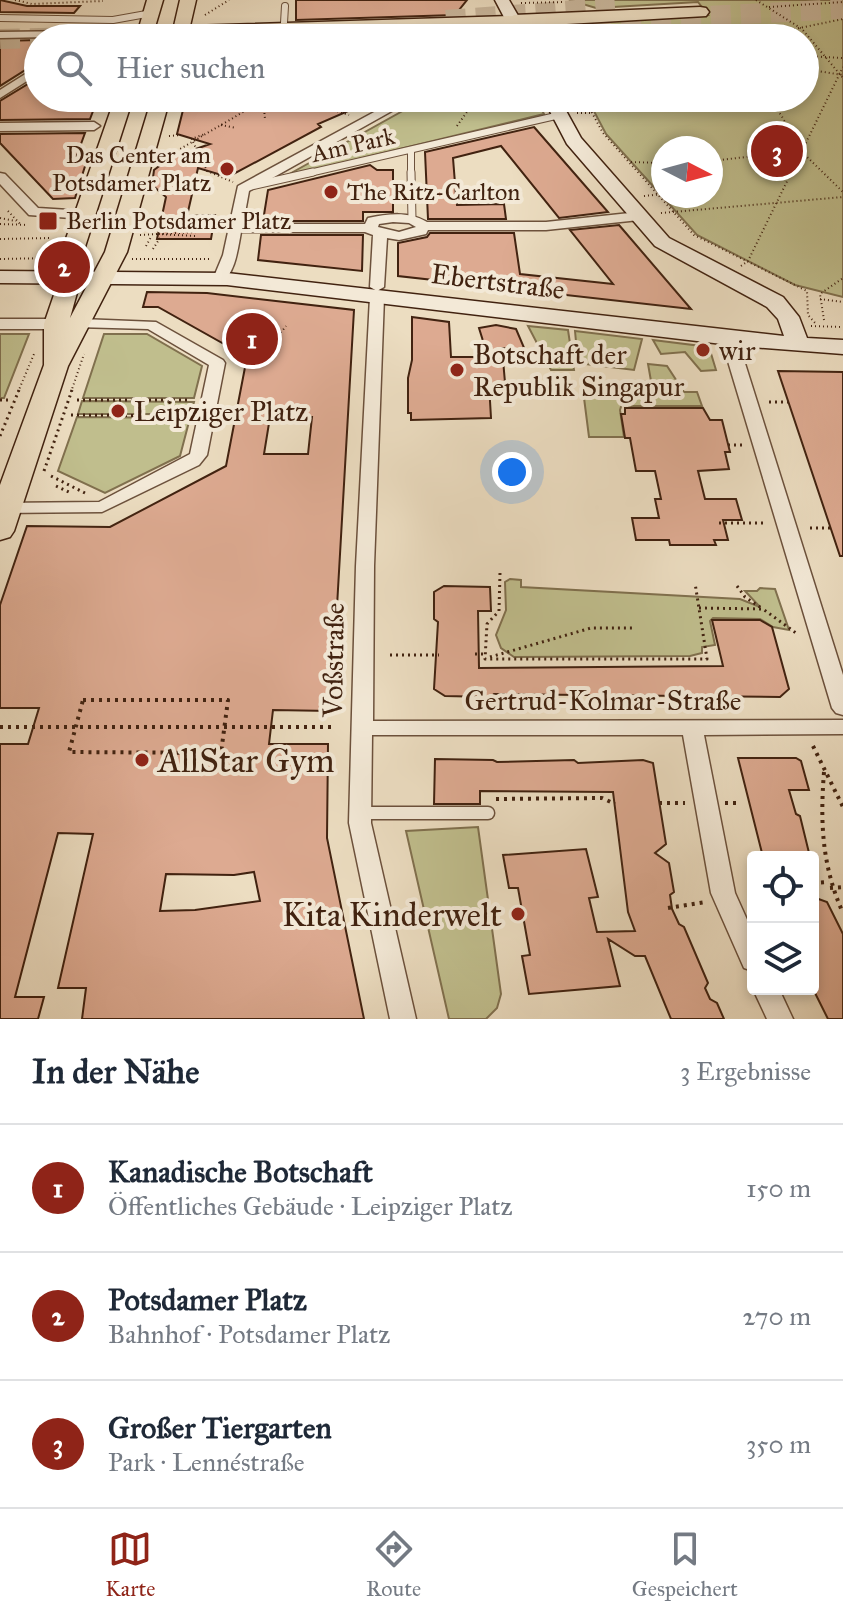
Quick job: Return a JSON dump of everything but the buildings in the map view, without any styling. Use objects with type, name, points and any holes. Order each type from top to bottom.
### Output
[{"type":"highway","points":[[513,19],[698,9]]},
{"type":"main road","points":[[183,24],[188,0]]},
{"type":"main road","points":[[266,24],[285,14],[513,19]]},
{"type":"main road","points":[[385,24],[513,19]]},
{"type":"main road","points":[[3,516],[87,207],[104,126],[114,112]]},
{"type":"main road","points":[[46,359],[84,334],[129,208],[157,112]]},
{"type":"main road","points":[[559,112],[573,140],[642,209],[667,245],[759,293],[785,312],[796,338]]},
{"type":"main road","points":[[0,261],[69,271]]},
{"type":"main road","name":"Ebertstraße","points":[[69,271],[218,269],[729,338],[769,336]]},
{"type":"main road","points":[[0,277],[69,271]]},
{"type":"main road","name":"Ebertstraße","points":[[377,292],[796,338],[843,347]]},
{"type":"main road","points":[[759,293],[764,299],[769,336]]},
{"type":"main road","name":"Ebertstraße","points":[[796,338],[837,330]]},
{"type":"street","points":[[4,34],[24,34]]},
{"type":"street","points":[[0,78],[24,78]]},
{"type":"street","points":[[0,95],[24,78]]},
{"type":"street","points":[[218,269],[235,228],[241,193],[248,186],[388,112]]},
{"type":"street","points":[[0,127],[104,126]]},
{"type":"street","points":[[0,177],[34,212],[87,207]]},
{"type":"street","points":[[235,228],[411,234],[421,231],[418,222],[546,226],[642,209]]},
{"type":"street","name":"Voßstraße","points":[[375,231],[377,292],[365,553],[360,813],[403,1019]]},
{"type":"street","points":[[0,324],[56,324]]},
{"type":"street","points":[[3,516],[106,506],[193,461],[199,453],[216,362],[151,325],[84,334]]},
{"type":"street","points":[[729,338],[843,708]]},
{"type":"street","name":"Gertrud-Kolmar-Straße","points":[[362,728],[843,727]]},
{"type":"street","points":[[692,728],[725,900],[747,948]]},
{"type":"street","points":[[769,995],[780,1019]]},
{"type":"lane","points":[[0,18],[122,18],[153,6]]},
{"type":"lane","points":[[120,24],[122,18]]},
{"type":"lane","name":"Am Park","points":[[248,186],[453,140],[538,112]]},
{"type":"lane","points":[[411,150],[418,222]]},
{"type":"lane","points":[[360,813],[488,813]]},
{"type":"path","points":[[15,0],[32,4],[104,1]]},
{"type":"path","points":[[204,17],[229,0]]},
{"type":"path","points":[[756,0],[794,24]]},
{"type":"path","points":[[769,7],[843,2]]},
{"type":"path","points":[[819,25],[843,19]]},
{"type":"path","points":[[819,51],[842,76]]},
{"type":"path","points":[[819,57],[843,58]]},
{"type":"path","points":[[734,269],[748,261],[842,76],[843,67]]},
{"type":"path","points":[[819,72],[842,76]]},
{"type":"path","points":[[161,160],[192,139],[245,112]]},
{"type":"path","points":[[264,112],[265,119]]},
{"type":"path","points":[[344,112],[368,120]]},
{"type":"path","points":[[453,140],[449,136],[467,112]]},
{"type":"path","points":[[592,112],[603,133],[651,187]]},
{"type":"path","points":[[779,112],[803,153],[843,192]]},
{"type":"path","points":[[221,125],[236,128]]},
{"type":"path","points":[[169,136],[181,135]]},
{"type":"path","points":[[192,139],[207,171],[226,180]]},
{"type":"path","points":[[723,160],[780,156],[799,161]]},
{"type":"path","points":[[629,162],[651,163]]},
{"type":"path","points":[[642,209],[674,212],[843,197]]},
{"type":"path","points":[[642,209],[651,201]]},
{"type":"path","points":[[670,208],[694,235],[807,291],[808,315],[816,323]]},
{"type":"path","points":[[0,218],[20,223],[8,211]]},
{"type":"path","points":[[140,235],[196,235],[206,219],[187,220]]},
{"type":"path","points":[[179,225],[202,225]]},
{"type":"path","points":[[153,249],[159,236]]},
{"type":"path","points":[[146,246],[151,237]]},
{"type":"path","points":[[0,239],[51,238]]},
{"type":"path","points":[[0,261],[42,258]]},
{"type":"path","points":[[144,259],[218,269]]},
{"type":"path","points":[[824,320],[820,294],[843,278]]},
{"type":"path","points":[[820,299],[843,302]]},
{"type":"path","points":[[263,341],[279,335],[286,326]]},
{"type":"path","points":[[837,330],[843,327]]},
{"type":"path","points":[[40,483],[50,462],[84,334]]},
{"type":"path","points":[[0,436],[46,359]]},
{"type":"path","points":[[0,400],[9,400]]},
{"type":"path","points":[[77,400],[200,400]]},
{"type":"path","points":[[769,402],[788,402]]},
{"type":"path","points":[[71,415],[196,416]]},
{"type":"path","points":[[51,476],[87,494]]},
{"type":"path","points":[[56,486],[74,495]]},
{"type":"path","points":[[719,523],[764,523]]},
{"type":"path","points":[[810,528],[831,528]]},
{"type":"path","points":[[484,656],[487,624],[499,611],[500,573]]},
{"type":"path","points":[[475,654],[707,659],[695,583]]},
{"type":"path","points":[[737,586],[745,597],[796,633]]},
{"type":"path","points":[[698,608],[763,609]]},
{"type":"path","points":[[484,656],[591,628],[634,628]]},
{"type":"path","points":[[390,655],[439,655]]},
{"type":"path","points":[[83,700],[228,700],[221,753],[69,752],[83,700]]},
{"type":"path","points":[[0,727],[336,727]]},
{"type":"path","points":[[813,746],[843,807]]},
{"type":"path","points":[[824,772],[819,828],[830,885],[843,913]]},
{"type":"path","points":[[488,813],[495,799],[602,798],[615,804]]},
{"type":"path","points":[[659,803],[689,803]]},
{"type":"path","points":[[725,803],[741,803]]},
{"type":"path","points":[[819,884],[843,887]]},
{"type":"path","points":[[668,908],[725,900]]},
{"type":"shaded area","points":[[569,0],[843,0],[843,297],[795,285],[697,235],[673,208],[723,208],[723,136],[651,136],[651,184],[606,134],[594,112],[819,112],[819,24],[602,24],[603,20],[708,15],[698,2],[596,8]]},
{"type":"shaded area","points":[[401,112],[544,114],[284,177]]},
{"type":"shaded area","points":[[528,326],[568,330],[574,370],[551,370]]},
{"type":"shaded area","points":[[575,331],[642,339],[634,370],[578,363]]},
{"type":"shaded area","points":[[0,334],[29,334],[4,398],[0,398]]},
{"type":"shaded area","points":[[104,334],[147,334],[202,366],[194,398],[83,398]]},
{"type":"shaded area","points":[[653,340],[709,347],[716,370],[701,371],[685,352],[661,354]]},
{"type":"shaded area","points":[[648,364],[667,366],[684,392],[697,392],[702,406],[625,406],[636,383],[651,381]]},
{"type":"shaded area","points":[[628,384],[620,410],[624,437],[589,437],[583,390]]},
{"type":"shaded area","points":[[82,401],[194,402],[191,414],[78,414]]},
{"type":"shaded area","points":[[77,417],[190,418],[180,456],[105,493],[58,471]]},
{"type":"shaded area","points":[[521,580],[521,587],[740,599],[760,607],[745,591],[775,589],[789,630],[773,627],[760,619],[713,618],[710,621],[715,645],[702,647],[702,653],[690,656],[514,657],[501,648],[496,635],[506,610],[505,582]]},
{"type":"shaded area","points":[[478,827],[501,994],[497,1008],[486,1019],[449,1019],[406,831]]},
{"type":"tunnel","points":[[446,20],[615,7]]},
{"type":"tunnel","points":[[591,22],[843,9]]},
{"type":"tunnel","points":[[0,39],[24,38]]},
{"type":"place","name":"Großer Tiergarten","points":[[777,151]]},
{"type":"place","name":"Das Center am Potsdamer Platz","points":[[227,169]]},
{"type":"place","name":"The Ritz-Carlton","points":[[331,192]]},
{"type":"place","name":"Berlin Potsdamer Platz","points":[[48,221]]},
{"type":"place","name":"Potsdamer Platz","points":[[64,267]]},
{"type":"place","name":"Kanadische Botschaft","points":[[252,339]]},
{"type":"place","name":"wir","points":[[703,350]]},
{"type":"place","name":"Botschaft der Republik Singapur","points":[[457,370]]},
{"type":"place","name":"Leipziger Platz","points":[[118,411]]},
{"type":"place","name":"AllStar Gym","points":[[142,760]]},
{"type":"place","name":"Kita Kinderwelt","points":[[518,914]]}]
